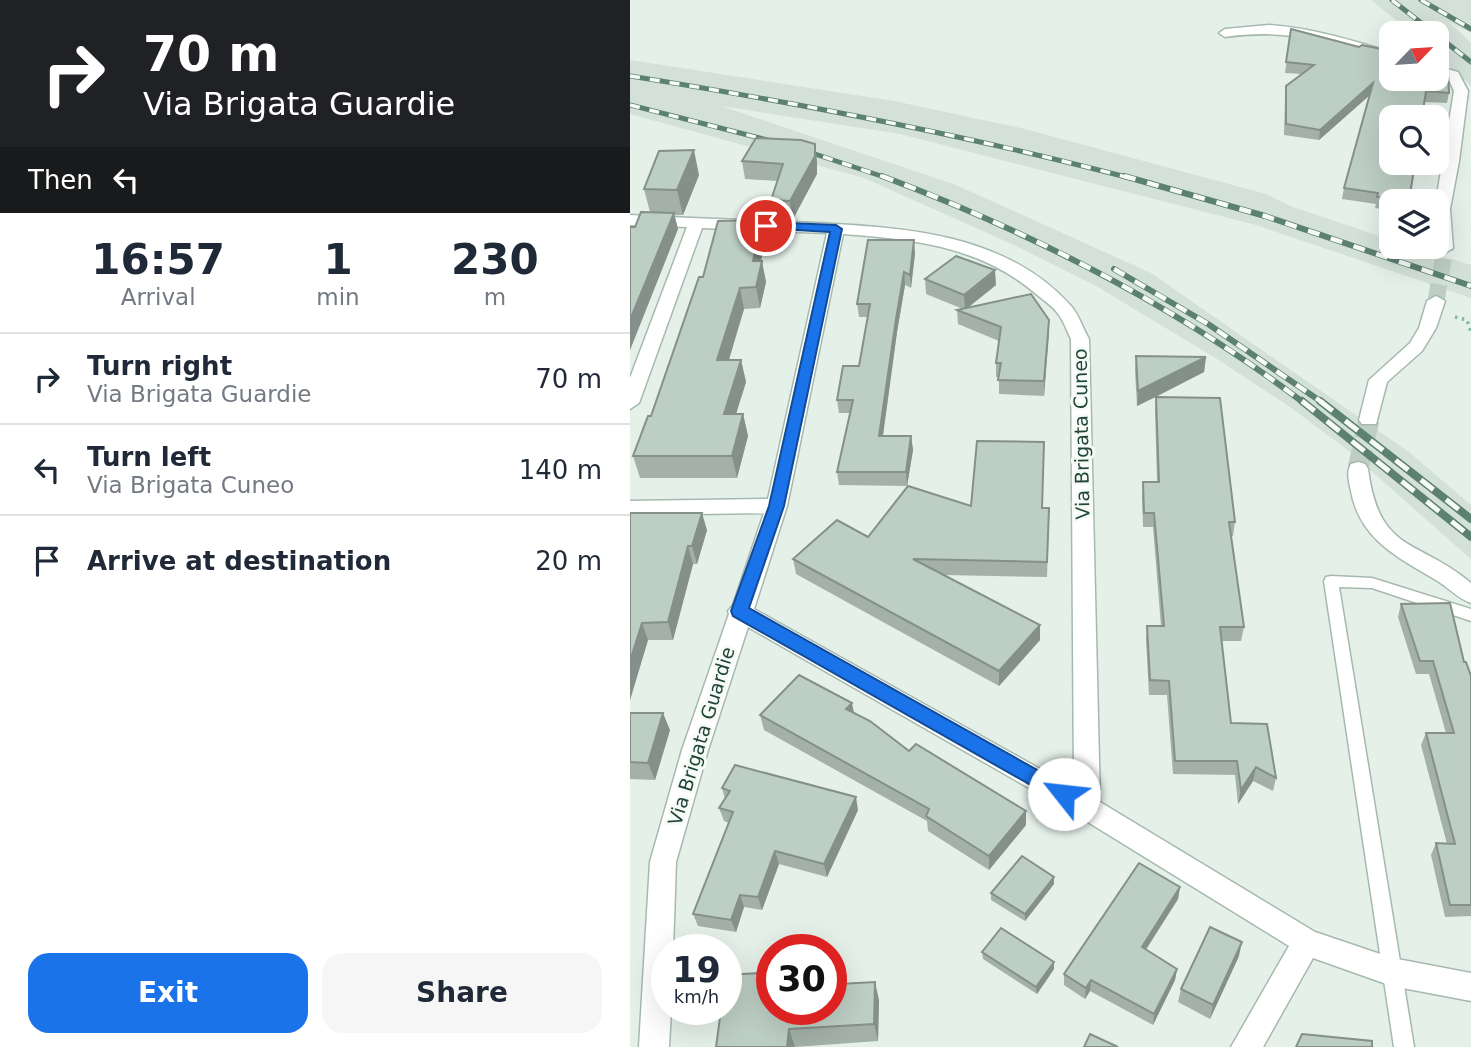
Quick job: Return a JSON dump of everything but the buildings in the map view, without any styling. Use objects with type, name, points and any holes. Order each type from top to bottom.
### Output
[{"type":"street","points":[[1226,33],[1272,28],[1307,32],[1379,53]]},
{"type":"street","points":[[1446,189],[1461,91],[1453,75],[1449,74]]},
{"type":"street","name":"Via Brigata Cuneo","points":[[630,220],[909,234],[985,254],[1026,277],[1065,310],[1080,339],[1087,808]]},
{"type":"street","points":[[630,403],[695,223]]},
{"type":"street","name":"Via Brigata Guardie","points":[[654,1047],[663,862],[739,611],[776,506],[836,229]]},
{"type":"street","points":[[1369,420],[1378,380],[1410,358],[1423,338],[1436,301]]},
{"type":"street","points":[[1358,470],[1361,495],[1370,519],[1395,546],[1471,595]]},
{"type":"street","points":[[630,508],[776,506]]},
{"type":"street","points":[[739,611],[1087,808],[1307,943],[1392,972],[1471,987]]},
{"type":"street","points":[[1246,1047],[1307,943]]},
{"type":"lane","points":[[1404,1047],[1331,581],[1372,583],[1471,615]]},
{"type":"shaded area","points":[[1371,0],[1471,0],[1471,33],[1449,21],[1397,21]]},
{"type":"shaded area","points":[[1449,22],[1471,43],[1471,86],[1449,66]]},
{"type":"shaded area","points":[[630,60],[894,101],[1025,129],[1266,194],[1293,207],[1379,236],[1379,259],[1449,258],[1471,265],[1471,298],[1256,225],[900,134],[721,106],[956,185],[1151,273],[1409,452],[1471,505],[1471,559],[1345,448],[1290,407],[1098,287],[1014,245],[864,178],[630,114]]},
{"type":"tunnel","points":[[1436,301],[1443,259]]},
{"type":"tunnel","points":[[1358,469],[1369,420]]},
{"type":"railway","points":[[1392,0],[1471,62]]},
{"type":"railway","points":[[1421,0],[1471,29]]},
{"type":"railway","points":[[630,76],[882,121],[1130,178]]},
{"type":"railway","points":[[630,105],[791,146],[887,178]]},
{"type":"railway","points":[[882,176],[994,222],[1101,274],[1205,334],[1304,403]]},
{"type":"railway","points":[[1124,176],[1265,216],[1471,286]]},
{"type":"railway","points":[[1114,269],[1208,324],[1323,403]]},
{"type":"railway","points":[[1302,401],[1471,537]]},
{"type":"railway","points":[[1320,401],[1471,519]]},
{"type":"route","points":[[766,226],[836,229],[776,506],[739,611],[1064,794]]}]
